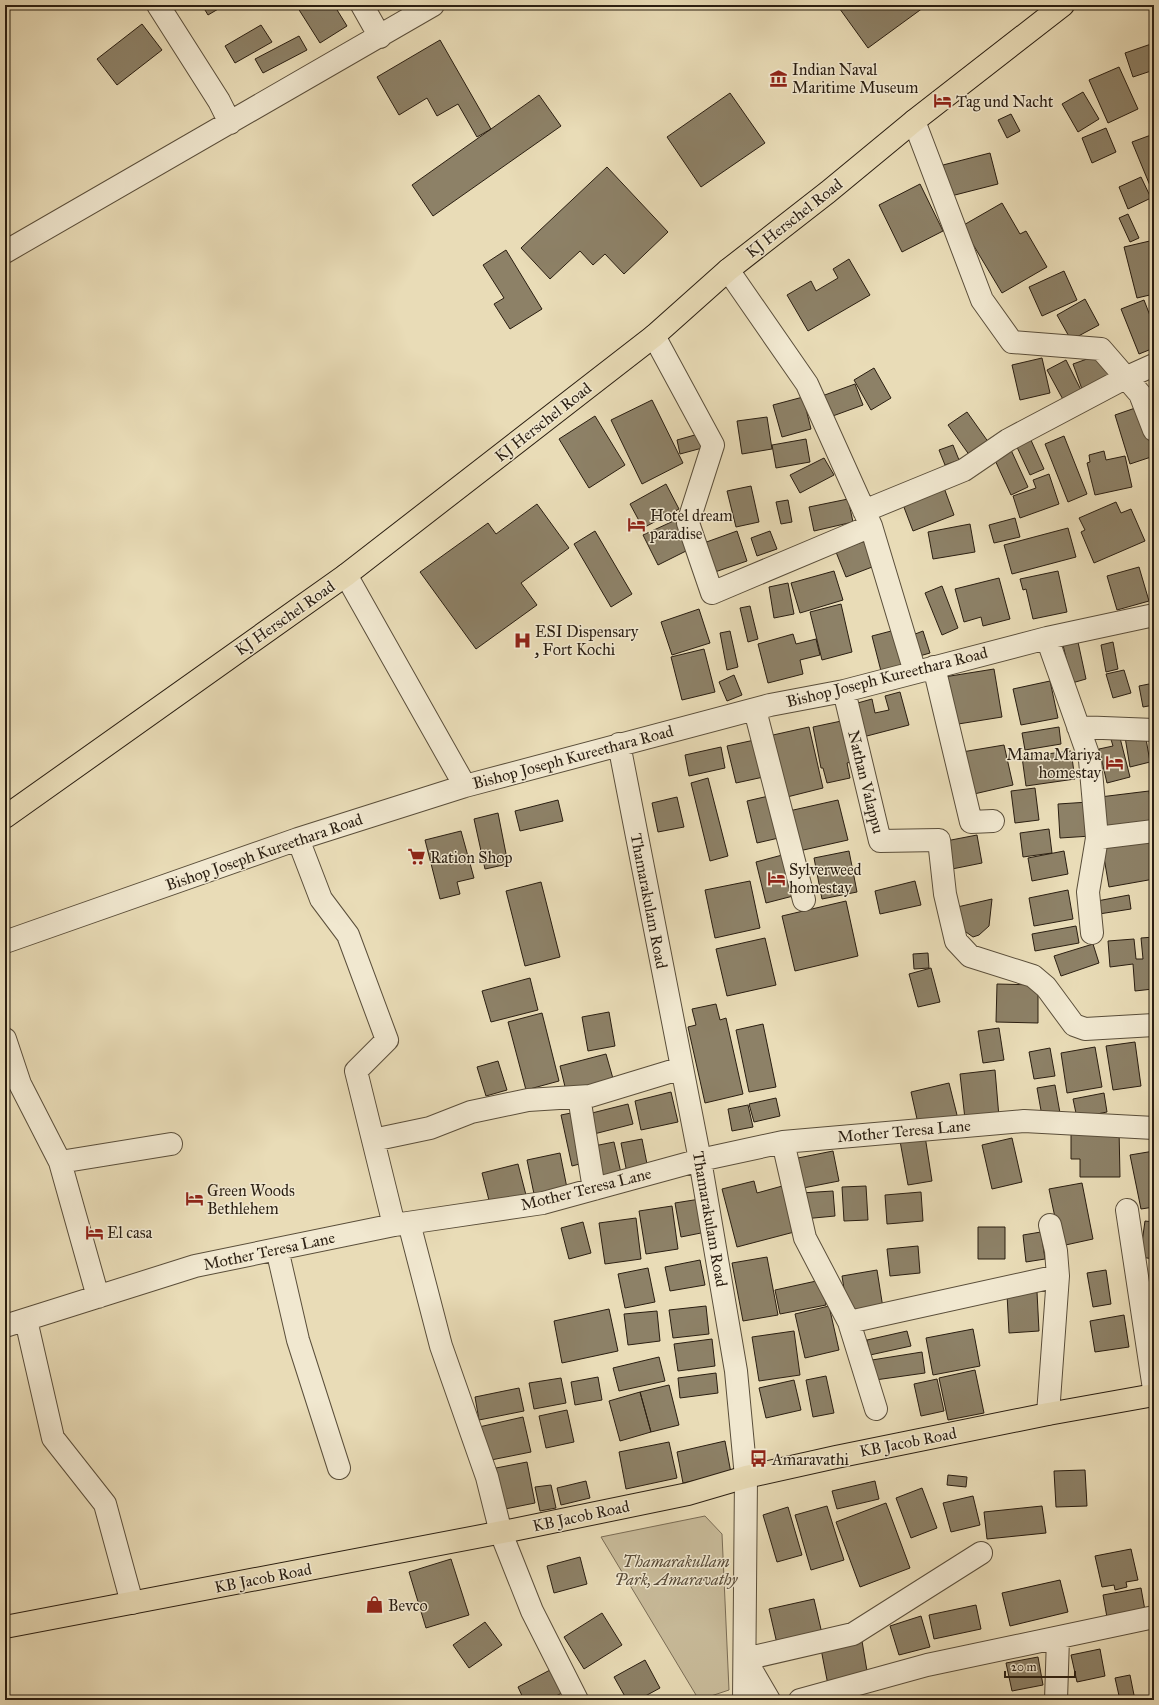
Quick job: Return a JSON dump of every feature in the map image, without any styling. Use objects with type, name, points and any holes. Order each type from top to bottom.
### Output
[{"type":"main road","name":"KJ Herschel Road","points":[[5,817],[346,575],[654,336],[728,270],[828,192],[914,120],[1063,5]]},
{"type":"main road","name":"KB Jacob Road","points":[[5,1627],[501,1533],[688,1494],[746,1477],[844,1455],[1154,1394]]},
{"type":"street","points":[[158,5],[219,101],[230,123]]},
{"type":"street","points":[[362,5],[380,36]]},
{"type":"street","points":[[5,252],[433,5]]},
{"type":"street","points":[[914,120],[982,300],[1012,342],[1100,349],[1140,394],[1154,430]]},
{"type":"street","points":[[728,270],[807,384],[867,519],[925,669],[970,822],[993,822]]},
{"type":"street","points":[[654,336],[713,445],[688,522],[712,594],[964,470],[1008,440],[1125,378],[1154,365]]},
{"type":"street","points":[[346,575],[465,786]]},
{"type":"street","name":"Bishop Joseph Kureethara Road","points":[[5,942],[298,839],[465,786],[770,705],[844,691],[1047,638],[1154,615]]},
{"type":"street","points":[[1047,638],[1090,760],[1097,838],[1088,892],[1092,932]]},
{"type":"street","name":"Nathan Valappu","points":[[844,691],[880,841],[939,840],[945,894],[956,941],[960,946],[970,956],[1033,976],[1046,987],[1074,1024],[1085,1029],[1154,1025]]},
{"type":"street","points":[[755,710],[804,900]]},
{"type":"street","points":[[1078,727],[1154,730]]},
{"type":"street","name":"Thamarakulam Road","points":[[619,744],[700,1160],[736,1371],[746,1477],[744,1700]]},
{"type":"street","points":[[1097,838],[1154,831]]},
{"type":"street","points":[[298,839],[321,899],[348,935],[387,1040],[356,1071],[373,1140],[487,1477],[501,1533],[532,1611],[577,1700]]},
{"type":"street","points":[[5,1039],[10,1071],[20,1084],[60,1162],[98,1297]]},
{"type":"street","points":[[373,1140],[430,1128],[471,1112],[528,1100],[590,1096],[682,1068]]},
{"type":"street","points":[[579,1097],[594,1189]]},
{"type":"street","name":"Mother Teresa Lane","points":[[5,1326],[195,1266],[402,1224],[543,1203],[700,1160],[783,1142],[1024,1120],[1154,1128]]},
{"type":"street","points":[[783,1142],[805,1238],[849,1322],[876,1409]]},
{"type":"street","points":[[60,1162],[171,1144]]},
{"type":"street","points":[[1127,1210],[1154,1389]]},
{"type":"street","points":[[1048,1414],[1058,1276],[1056,1251],[1050,1225]]},
{"type":"street","points":[[277,1249],[298,1340],[339,1468]]},
{"type":"street","points":[[849,1322],[1058,1276]]},
{"type":"street","points":[[26,1320],[53,1438],[105,1504],[132,1603]]},
{"type":"street","points":[[769,1700],[745,1659],[853,1634],[981,1553]]},
{"type":"street","points":[[800,1700],[927,1665],[1154,1617]]},
{"type":"street","points":[[1056,1700],[1058,1638]]},
{"type":"green space","name":"Thamarakullam Park, Amaravathy","points":[[705,1516],[722,1534],[729,1690],[699,1700],[601,1537]]},
{"type":"building","points":[[202,5],[225,5],[208,15]]},
{"type":"building","points":[[296,5],[334,5],[347,26],[320,43]]},
{"type":"building","points":[[837,5],[927,5],[868,48]]},
{"type":"building","points":[[142,24],[162,50],[117,85],[97,59]]},
{"type":"building","points":[[261,25],[272,42],[235,63],[225,46]]},
{"type":"building","points":[[299,36],[307,50],[263,73],[255,59]]},
{"type":"building","points":[[440,40],[491,129],[477,137],[458,104],[437,116],[427,98],[399,115],[377,77]]},
{"type":"building","points":[[1154,43],[1154,70],[1133,77],[1125,53]]},
{"type":"building","points":[[1119,67],[1138,109],[1108,123],[1089,80]]},
{"type":"building","points":[[1083,92],[1099,119],[1078,132],[1062,104]]},
{"type":"building","points":[[730,93],[765,143],[701,187],[667,137]]},
{"type":"building","points":[[539,95],[561,126],[433,216],[412,185]]},
{"type":"building","points":[[1011,114],[1020,131],[1007,138],[998,120]]},
{"type":"building","points":[[1106,128],[1116,152],[1092,163],[1082,138]]},
{"type":"building","points":[[1151,135],[1154,142],[1154,187],[1151,188],[1132,142]]},
{"type":"building","points":[[990,153],[998,184],[951,196],[943,165]]},
{"type":"building","points":[[607,167],[668,232],[624,274],[605,254],[593,265],[580,251],[550,279],[521,248]]},
{"type":"building","points":[[1141,177],[1151,198],[1128,209],[1119,187]]},
{"type":"building","points":[[920,184],[943,231],[902,252],[879,205]]},
{"type":"building","points":[[1002,203],[1020,234],[1026,231],[1047,267],[1002,293],[962,226]]},
{"type":"building","points":[[1128,214],[1139,238],[1130,242],[1119,218]]},
{"type":"building","points":[[1154,240],[1154,294],[1137,298],[1124,247]]},
{"type":"building","points":[[506,250],[542,309],[510,329],[494,304],[504,298],[483,265]]},
{"type":"building","points":[[849,259],[870,295],[808,331],[787,295],[811,281],[816,291],[838,278],[833,269]]},
{"type":"building","points":[[1064,271],[1077,300],[1042,316],[1029,287]]},
{"type":"building","points":[[1085,299],[1099,325],[1071,340],[1057,315]]},
{"type":"building","points":[[1144,300],[1154,326],[1154,348],[1139,354],[1121,309]]},
{"type":"building","points":[[1101,354],[1111,381],[1083,392],[1073,364]]},
{"type":"building","points":[[1042,358],[1050,393],[1020,400],[1012,365]]},
{"type":"building","points":[[1066,360],[1084,396],[1066,405],[1047,370]]},
{"type":"building","points":[[874,368],[891,398],[871,410],[854,380]]},
{"type":"building","points":[[855,384],[863,405],[830,417],[822,396]]},
{"type":"building","points":[[803,397],[811,429],[782,437],[773,405]]},
{"type":"building","points":[[652,400],[683,463],[642,484],[611,420]]},
{"type":"building","points":[[1141,406],[1154,446],[1154,456],[1130,464],[1115,415]]},
{"type":"building","points":[[967,412],[989,443],[970,456],[948,425]]},
{"type":"building","points":[[595,416],[625,465],[589,488],[559,439]]},
{"type":"building","points":[[767,417],[772,449],[742,454],[737,421]]},
{"type":"building","points":[[702,433],[706,447],[680,454],[677,440]]},
{"type":"building","points":[[1064,436],[1087,494],[1068,502],[1045,444]]},
{"type":"building","points":[[1030,438],[1044,469],[1030,475],[1016,445]]},
{"type":"building","points":[[806,439],[810,462],[776,468],[772,445]]},
{"type":"building","points":[[953,445],[959,460],[945,465],[939,450]]},
{"type":"building","points":[[1011,450],[1028,487],[1011,495],[994,458]]},
{"type":"building","points":[[1104,451],[1106,460],[1125,456],[1132,487],[1095,495],[1087,463],[1090,462],[1089,455]]},
{"type":"building","points":[[824,458],[834,475],[800,493],[790,475]]},
{"type":"building","points":[[1049,474],[1059,504],[1020,518],[1013,496],[1036,488],[1033,480]]},
{"type":"building","points":[[666,484],[679,509],[643,528],[630,504]]},
{"type":"building","points":[[943,485],[954,515],[913,531],[902,502]]},
{"type":"building","points":[[751,486],[759,522],[736,527],[727,491]]},
{"type":"building","points":[[848,499],[853,522],[814,531],[809,507]]},
{"type":"building","points":[[788,500],[792,522],[781,524],[776,502]]},
{"type":"building","points":[[1116,502],[1121,513],[1131,509],[1145,541],[1094,563],[1081,532],[1085,530],[1079,518]]},
{"type":"building","points":[[537,504],[569,548],[521,583],[537,605],[476,649],[420,572],[488,523],[496,534]]},
{"type":"building","points":[[680,518],[694,547],[658,565],[643,535]]},
{"type":"building","points":[[1015,518],[1020,537],[994,543],[989,525]]},
{"type":"building","points":[[970,524],[975,552],[933,559],[928,532]]},
{"type":"building","points":[[1068,528],[1076,557],[1012,574],[1004,545]]},
{"type":"building","points":[[595,531],[632,594],[611,607],[574,544]]},
{"type":"building","points":[[737,531],[747,561],[712,573],[701,544]]},
{"type":"building","points":[[770,531],[777,549],[757,556],[751,538]]},
{"type":"building","points":[[870,539],[880,564],[846,577],[836,552]]},
{"type":"building","points":[[1139,567],[1149,601],[1117,610],[1107,576]]},
{"type":"building","points":[[834,571],[843,600],[800,613],[791,583]]},
{"type":"building","points":[[1058,571],[1067,612],[1033,619],[1026,589],[1023,590],[1020,579]]},
{"type":"building","points":[[999,578],[1010,619],[983,626],[981,617],[964,622],[955,589]]},
{"type":"building","points":[[788,583],[794,614],[774,618],[769,587]]},
{"type":"building","points":[[942,586],[958,628],[942,635],[925,593]]},
{"type":"building","points":[[841,604],[852,652],[822,660],[810,612]]},
{"type":"building","points":[[750,606],[758,639],[748,642],[740,608]]},
{"type":"building","points":[[699,609],[710,643],[672,655],[661,622]]},
{"type":"building","points":[[899,629],[909,668],[882,675],[872,636]]},
{"type":"building","points":[[730,631],[738,667],[727,670],[720,633]]},
{"type":"building","points":[[923,631],[930,653],[916,657],[910,636]]},
{"type":"building","points":[[793,634],[796,644],[816,639],[820,655],[800,660],[803,674],[768,683],[758,644]]},
{"type":"building","points":[[1078,642],[1086,679],[1072,683],[1063,645]]},
{"type":"building","points":[[1113,642],[1118,669],[1106,672],[1101,645]]},
{"type":"building","points":[[704,649],[715,692],[682,700],[671,657]]},
{"type":"building","points":[[994,669],[1002,717],[952,725],[944,677]]},
{"type":"building","points":[[1124,670],[1131,693],[1113,698],[1106,674]]},
{"type":"building","points":[[734,675],[742,695],[727,701],[719,682]]},
{"type":"building","points":[[1050,681],[1058,718],[1021,725],[1013,689]]},
{"type":"building","points":[[1154,683],[1154,705],[1143,707],[1139,686]]},
{"type":"building","points":[[900,692],[909,725],[863,737],[854,704],[872,699],[875,713],[889,710],[885,696]]},
{"type":"building","points":[[846,720],[855,761],[847,763],[850,778],[827,783],[823,768],[821,768],[813,727]]},
{"type":"building","points":[[809,727],[823,788],[787,797],[773,735]]},
{"type":"building","points":[[1059,727],[1061,744],[1025,750],[1022,733]]},
{"type":"building","points":[[1145,733],[1150,762],[1130,767],[1125,737]]},
{"type":"building","name":"Mama Mariya homestay","points":[[1119,734],[1130,777],[1107,783],[1099,749],[1113,746],[1110,736]]},
{"type":"building","points":[[759,739],[768,776],[736,783],[727,746]]},
{"type":"building","points":[[1004,745],[1013,785],[974,794],[962,752]]},
{"type":"building","points":[[721,747],[725,768],[689,776],[685,755]]},
{"type":"building","points":[[1071,751],[1075,779],[1026,786],[1022,757]]},
{"type":"building","points":[[1154,752],[1154,772],[1149,753]]},
{"type":"building","points":[[708,778],[728,856],[710,861],[691,783]]},
{"type":"building","points":[[1035,788],[1039,820],[1015,823],[1011,791]]},
{"type":"building","points":[[1149,791],[1153,822],[1105,829],[1100,797]]},
{"type":"building","points":[[773,795],[783,837],[757,843],[747,801]]},
{"type":"building","points":[[677,797],[684,827],[658,832],[652,803]]},
{"type":"building","points":[[558,800],[563,821],[520,831],[515,811]]},
{"type":"building","points":[[838,800],[848,840],[799,851],[789,811]]},
{"type":"building","points":[[1089,802],[1091,836],[1060,838],[1058,804]]},
{"type":"building","points":[[498,813],[508,864],[485,869],[474,819]]},
{"type":"building","points":[[1049,829],[1052,853],[1023,857],[1020,833]]},
{"type":"building","points":[[461,831],[474,878],[457,882],[460,894],[440,899],[425,840]]},
{"type":"building","points":[[977,835],[982,863],[952,869],[946,841]]},
{"type":"building","points":[[1151,838],[1154,854],[1154,879],[1109,887],[1102,846]]},
{"type":"building","points":[[849,851],[857,892],[822,899],[814,858]]},
{"type":"building","points":[[1064,851],[1068,874],[1032,881],[1028,858]]},
{"type":"building","name":"Sylverweed homestay","points":[[786,854],[797,895],[766,903],[756,862]]},
{"type":"building","points":[[750,881],[760,928],[715,938],[705,890]]},
{"type":"building","points":[[915,881],[921,905],[880,914],[875,891]]},
{"type":"building","points":[[541,882],[560,957],[525,966],[506,891]]},
{"type":"building","points":[[1068,890],[1073,919],[1034,926],[1029,898]]},
{"type":"building","points":[[1129,895],[1131,909],[1099,914],[1097,901]]},
{"type":"building","points":[[992,899],[989,926],[979,935],[973,937],[959,927],[953,908]]},
{"type":"building","points":[[846,901],[858,956],[795,971],[782,916]]},
{"type":"building","points":[[1076,926],[1079,943],[1035,951],[1032,934]]},
{"type":"building","points":[[1154,937],[1154,956],[1150,956],[1153,989],[1135,991],[1133,964],[1110,967],[1108,941],[1134,939],[1136,959],[1143,959],[1141,938]]},
{"type":"building","points":[[765,938],[776,985],[727,996],[716,949]]},
{"type":"building","points":[[1093,944],[1099,963],[1061,976],[1054,956]]},
{"type":"building","points":[[928,953],[929,968],[914,969],[913,954]]},
{"type":"building","points":[[931,968],[940,1002],[918,1007],[909,974]]},
{"type":"building","points":[[530,978],[538,1010],[491,1022],[482,991]]},
{"type":"building","points":[[997,984],[1038,985],[1038,1023],[996,1022]]},
{"type":"building","points":[[716,1004],[720,1020],[726,1018],[743,1094],[705,1103],[688,1027],[696,1025],[692,1009]]},
{"type":"building","points":[[609,1012],[615,1046],[588,1051],[582,1017]]},
{"type":"building","points":[[542,1013],[559,1081],[526,1090],[508,1022]]},
{"type":"building","points":[[763,1024],[776,1087],[749,1092],[736,1030]]},
{"type":"building","points":[[999,1028],[1004,1060],[983,1063],[978,1031]]},
{"type":"building","points":[[1135,1042],[1141,1086],[1113,1090],[1106,1046]]},
{"type":"building","points":[[1095,1047],[1102,1087],[1067,1093],[1061,1053]]},
{"type":"building","points":[[1050,1048],[1055,1076],[1034,1079],[1029,1052]]},
{"type":"building","points":[[606,1054],[614,1082],[567,1095],[560,1066]]},
{"type":"building","points":[[498,1061],[507,1090],[486,1096],[477,1067]]},
{"type":"building","points":[[995,1070],[999,1117],[965,1119],[960,1074]]},
{"type":"building","points":[[949,1083],[958,1119],[919,1128],[911,1092]]},
{"type":"building","points":[[1055,1085],[1060,1113],[1042,1116],[1037,1088]]},
{"type":"building","points":[[671,1092],[678,1122],[641,1130],[635,1101]]},
{"type":"building","points":[[1104,1093],[1107,1112],[1077,1118],[1073,1099]]},
{"type":"building","points":[[776,1098],[780,1116],[754,1122],[749,1104]]},
{"type":"building","points":[[628,1104],[633,1124],[594,1134],[588,1114]]},
{"type":"building","points":[[748,1105],[753,1127],[732,1131],[728,1109]]},
{"type":"building","points":[[576,1112],[587,1162],[572,1166],[561,1115]]},
{"type":"building","points":[[1119,1129],[1120,1177],[1080,1177],[1080,1159],[1071,1159],[1071,1130]]},
{"type":"building","points":[[925,1136],[932,1181],[908,1185],[900,1141]]},
{"type":"building","points":[[1012,1138],[1022,1182],[992,1189],[982,1145]]},
{"type":"building","points":[[642,1139],[648,1169],[627,1173],[621,1143]]},
{"type":"building","points":[[614,1142],[621,1173],[597,1178],[589,1147]]},
{"type":"building","points":[[833,1151],[839,1181],[798,1189],[793,1159]]},
{"type":"building","points":[[1154,1151],[1154,1207],[1141,1209],[1130,1155]]},
{"type":"building","points":[[560,1153],[567,1188],[534,1194],[527,1160]]},
{"type":"building","points":[[518,1164],[527,1199],[491,1208],[482,1173]]},
{"type":"building","points":[[754,1181],[757,1193],[786,1185],[798,1231],[737,1247],[722,1189]]},
{"type":"building","points":[[1082,1183],[1093,1239],[1061,1246],[1049,1189]]},
{"type":"building","points":[[866,1186],[868,1220],[844,1221],[842,1187]]},
{"type":"building","points":[[833,1191],[835,1216],[803,1219],[801,1193]]},
{"type":"building","points":[[921,1192],[923,1221],[887,1224],[885,1195]]},
{"type":"building","points":[[700,1199],[706,1232],[681,1237],[675,1203]]},
{"type":"building","points":[[672,1206],[678,1249],[646,1254],[639,1211]]},
{"type":"building","points":[[636,1218],[641,1259],[605,1264],[599,1223]]},
{"type":"building","points":[[1145,1221],[1154,1222],[1154,1259],[1140,1257]]},
{"type":"building","points":[[583,1222],[591,1253],[569,1259],[561,1228]]},
{"type":"building","points":[[978,1227],[1005,1227],[1005,1259],[978,1259]]},
{"type":"building","points":[[1041,1232],[1045,1259],[1026,1262],[1023,1235]]},
{"type":"building","points":[[918,1246],[920,1273],[890,1276],[887,1249]]},
{"type":"building","points":[[767,1257],[778,1315],[743,1321],[732,1263]]},
{"type":"building","points":[[700,1260],[705,1285],[670,1291],[665,1267]]},
{"type":"building","points":[[648,1268],[655,1302],[625,1308],[618,1274]]},
{"type":"building","points":[[877,1270],[883,1308],[848,1314],[842,1276]]},
{"type":"building","points":[[1106,1270],[1111,1304],[1093,1307],[1087,1273]]},
{"type":"building","points":[[821,1280],[826,1305],[780,1314],[775,1290]]},
{"type":"building","points":[[1154,1280],[1154,1301],[1149,1302],[1145,1282]]},
{"type":"building","points":[[1037,1292],[1039,1331],[1009,1333],[1007,1294]]},
{"type":"building","points":[[706,1306],[709,1334],[673,1338],[669,1310]]},
{"type":"building","points":[[829,1306],[839,1350],[805,1358],[795,1314]]},
{"type":"building","points":[[609,1309],[618,1351],[562,1363],[554,1321]]},
{"type":"building","points":[[657,1311],[660,1341],[628,1345],[624,1314]]},
{"type":"building","points":[[1124,1315],[1129,1347],[1095,1352],[1090,1321]]},
{"type":"building","points":[[973,1329],[980,1366],[933,1375],[926,1338]]},
{"type":"building","points":[[794,1331],[800,1375],[759,1381],[752,1337]]},
{"type":"building","points":[[907,1331],[911,1346],[870,1355],[867,1340]]},
{"type":"building","points":[[712,1339],[715,1366],[678,1371],[674,1344]]},
{"type":"building","points":[[922,1352],[925,1373],[875,1380],[872,1360]]},
{"type":"building","points":[[659,1357],[665,1381],[619,1391],[613,1368]]},
{"type":"building","points":[[975,1370],[984,1413],[948,1420],[939,1378]]},
{"type":"building","points":[[716,1373],[718,1393],[680,1398],[678,1378]]},
{"type":"building","points":[[826,1376],[834,1413],[813,1417],[806,1380]]},
{"type":"building","points":[[598,1377],[602,1400],[575,1405],[571,1382]]},
{"type":"building","points":[[561,1378],[566,1403],[534,1409],[529,1383]]},
{"type":"building","points":[[937,1379],[944,1411],[921,1416],[914,1384]]},
{"type":"building","points":[[794,1380],[801,1410],[766,1418],[759,1388]]},
{"type":"building","points":[[669,1385],[679,1425],[651,1432],[640,1392]]},
{"type":"building","points":[[519,1388],[524,1411],[479,1420],[475,1397]]},
{"type":"building","points":[[640,1392],[651,1432],[620,1441],[609,1401]]},
{"type":"building","points":[[567,1410],[574,1442],[546,1448],[539,1416]]},
{"type":"building","points":[[523,1417],[531,1452],[486,1461],[479,1427]]},
{"type":"building","points":[[725,1441],[731,1473],[683,1483],[677,1452]]},
{"type":"building","points":[[669,1442],[677,1478],[626,1489],[619,1452]]},
{"type":"building","points":[[527,1462],[535,1503],[505,1509],[496,1468]]},
{"type":"building","points":[[1085,1470],[1087,1506],[1056,1507],[1054,1471]]},
{"type":"building","points":[[948,1475],[967,1477],[966,1487],[947,1485]]},
{"type":"building","points":[[586,1481],[590,1498],[561,1505],[557,1488]]},
{"type":"building","points":[[875,1481],[879,1499],[837,1509],[832,1491]]},
{"type":"building","points":[[551,1485],[556,1508],[540,1511],[535,1487]]},
{"type":"building","points":[[922,1488],[937,1528],[911,1538],[896,1498]]},
{"type":"building","points":[[973,1496],[980,1525],[951,1532],[943,1503]]},
{"type":"building","points":[[886,1503],[910,1568],[860,1587],[836,1522]]},
{"type":"building","points":[[827,1506],[844,1560],[811,1570],[795,1515]]},
{"type":"building","points":[[1042,1506],[1046,1533],[987,1539],[984,1512]]},
{"type":"building","points":[[788,1507],[802,1555],[777,1562],[763,1515]]},
{"type":"building","points":[[1131,1549],[1138,1580],[1126,1582],[1127,1587],[1115,1590],[1114,1585],[1102,1587],[1095,1556]]},
{"type":"building","points":[[580,1557],[587,1584],[554,1593],[547,1566]]},
{"type":"building","points":[[451,1559],[469,1615],[426,1628],[409,1572]]},
{"type":"building","points":[[1060,1580],[1068,1612],[1010,1626],[1002,1593]]},
{"type":"building","points":[[1141,1588],[1146,1616],[1108,1623],[1103,1595]]},
{"type":"building","points":[[814,1599],[823,1638],[778,1648],[769,1609]]},
{"type":"building","points":[[976,1605],[981,1629],[934,1639],[929,1615]]},
{"type":"building","points":[[602,1613],[622,1645],[584,1669],[564,1637]]},
{"type":"building","points":[[921,1616],[930,1647],[899,1655],[890,1626]]},
{"type":"building","points":[[485,1622],[502,1645],[469,1668],[453,1645]]},
{"type":"building","points":[[862,1641],[868,1677],[828,1685],[821,1649]]},
{"type":"building","points":[[1100,1649],[1105,1676],[1077,1682],[1071,1655]]},
{"type":"building","points":[[1038,1657],[1043,1685],[1012,1691],[1006,1663]]},
{"type":"building","points":[[645,1660],[660,1688],[638,1700],[627,1700],[614,1677]]},
{"type":"building","points":[[550,1670],[562,1693],[548,1700],[524,1700],[518,1687]]},
{"type":"building","points":[[1130,1675],[1135,1700],[1120,1700],[1115,1678]]},
{"type":"place","name":"Indian Naval Maritime Museum","points":[[779,78]]},
{"type":"place","name":"Tag und Nacht","points":[[943,101]]},
{"type":"place","name":"Hotel dream paradise","points":[[637,524]]},
{"type":"place","name":"ESI Dispensary , Fort Kochi","points":[[522,640]]},
{"type":"place","name":"Mama Mariya homestay","points":[[1114,763]]},
{"type":"place","name":"Ration Shop","points":[[417,857]]},
{"type":"place","name":"Sylverweed homestay","points":[[776,878]]},
{"type":"place","name":"Green Woods Bethlehem","points":[[194,1199]]},
{"type":"place","name":"El casa","points":[[94,1232]]},
{"type":"place","name":"Amaravathi","points":[[759,1459]]},
{"type":"place","name":"Bevco","points":[[375,1605]]}]
